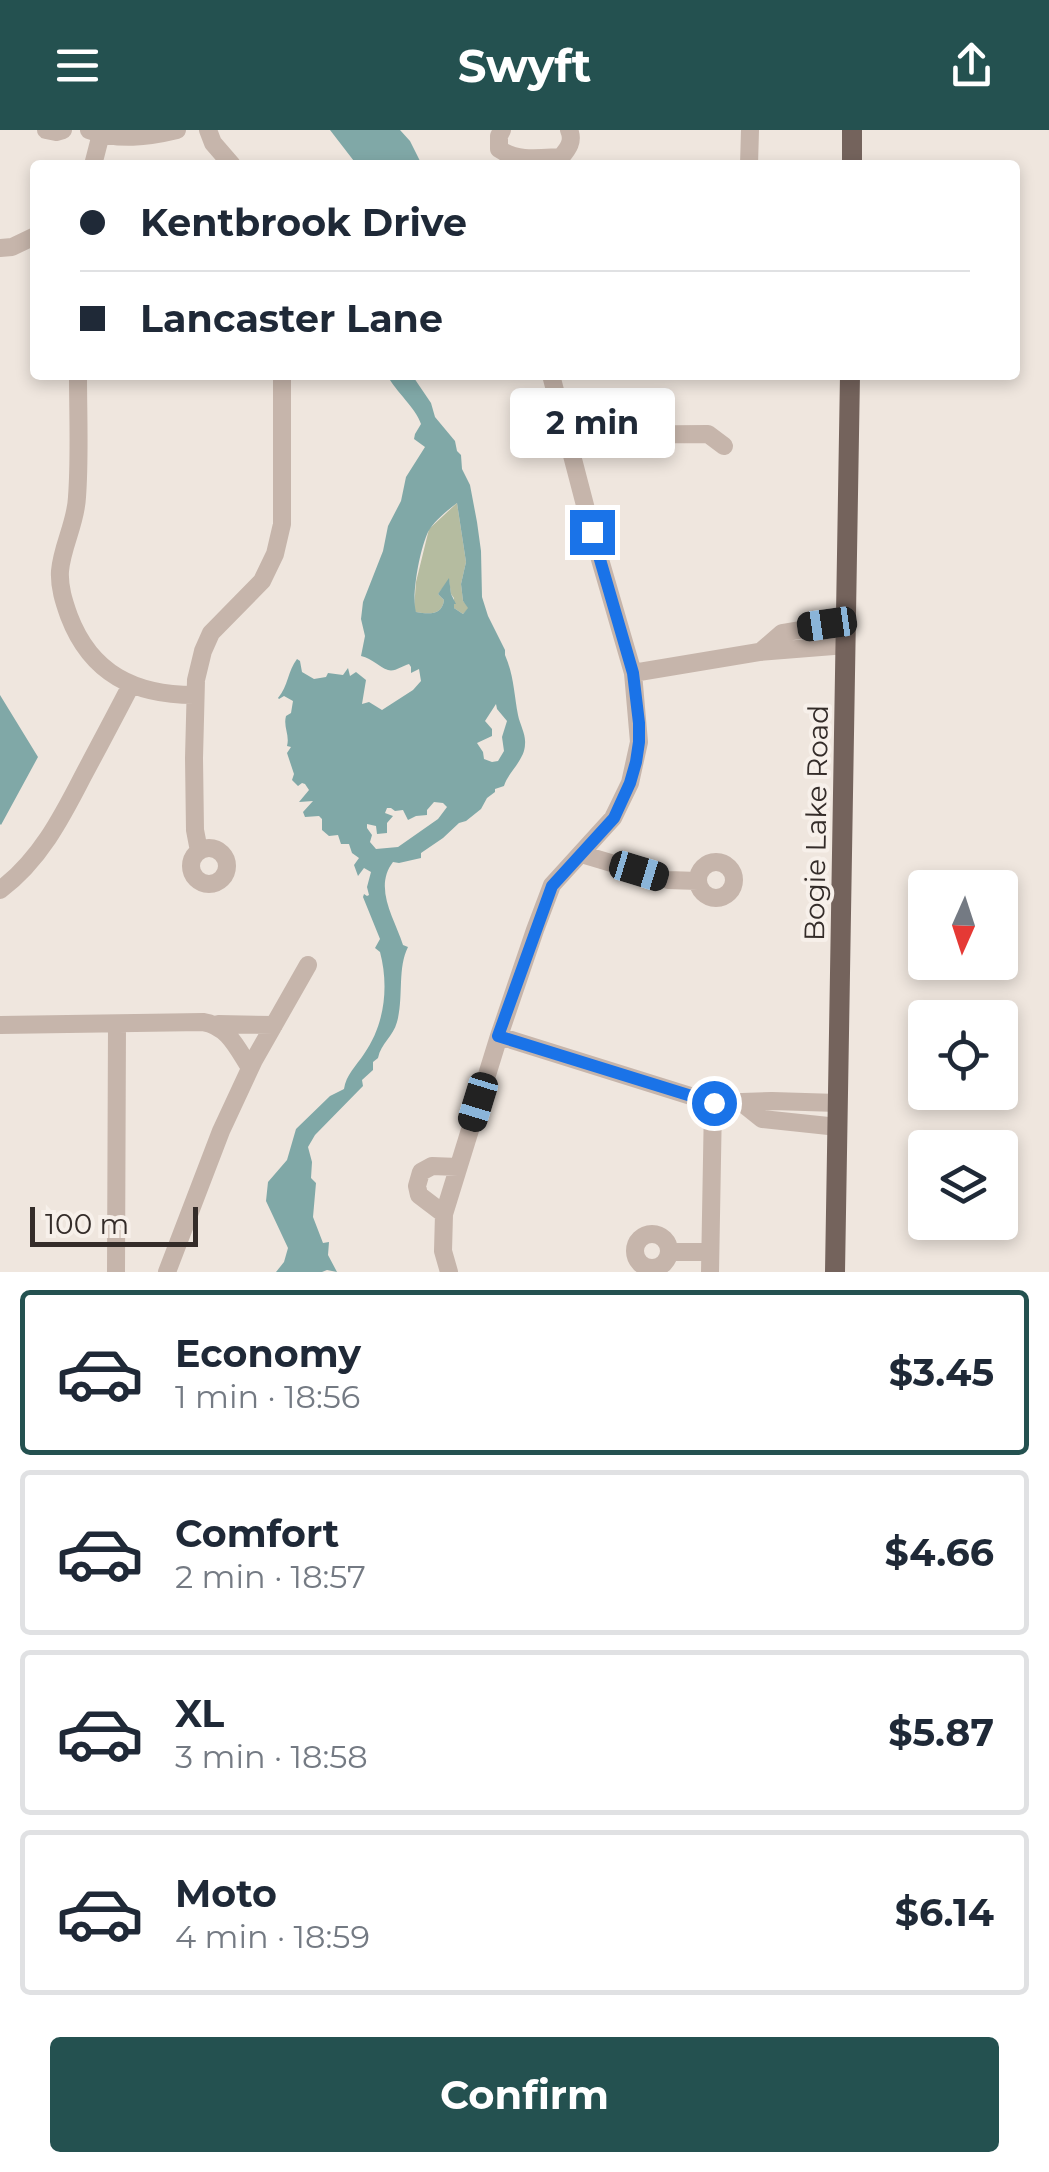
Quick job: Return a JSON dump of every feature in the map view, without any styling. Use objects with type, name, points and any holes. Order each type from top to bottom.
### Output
[{"type":"main road","points":[[852,130],[852,160]]},
{"type":"main road","name":"Bogie Lake Road","points":[[836,1272],[850,380]]},
{"type":"street","points":[[46,130],[63,130]]},
{"type":"street","points":[[93,160],[95,132],[136,138],[177,130]]},
{"type":"street","points":[[208,130],[227,160]]},
{"type":"street","points":[[502,130],[499,150],[526,160]]},
{"type":"street","points":[[544,160],[561,156],[569,148],[569,130]]},
{"type":"street","points":[[749,160],[750,130]]},
{"type":"street","points":[[0,248],[30,238]]},
{"type":"street","points":[[78,380],[78,499],[61,566],[61,589],[76,632],[87,651],[105,669],[131,685],[167,695],[194,695]]},
{"type":"street","points":[[200,850],[195,830],[194,695],[200,662],[212,633],[262,581],[275,554],[282,524],[282,380]]},
{"type":"street","points":[[449,1272],[443,1251],[444,1214],[498,1036],[552,886],[614,818],[630,783],[639,742],[633,673],[553,380]]},
{"type":"street","points":[[567,435],[708,434],[724,446]]},
{"type":"street","points":[[759,652],[782,633],[847,622]]},
{"type":"street","points":[[633,673],[759,652],[846,645]]},
{"type":"street","points":[[0,890],[43,848],[131,685]]},
{"type":"street","points":[[581,854],[668,880],[698,881]]},
{"type":"street","points":[[166,1272],[220,1131],[308,964]]},
{"type":"street","points":[[0,1025],[188,1021],[274,1025]]},
{"type":"street","points":[[116,1272],[117,1024]]},
{"type":"street","points":[[218,1024],[250,1068]]},
{"type":"street","points":[[498,1036],[714,1103],[838,1103]]},
{"type":"street","points":[[710,1272],[714,1103]]},
{"type":"street","points":[[742,1103],[762,1119],[838,1127]]},
{"type":"street","points":[[444,1214],[419,1195],[418,1178],[420,1172],[432,1166],[458,1168]]},
{"type":"street","points":[[669,1252],[710,1252]]},
{"type":"green space","points":[[457,503],[466,562],[461,584],[463,601],[469,608],[463,614],[454,608],[449,580],[438,594],[444,600],[440,609],[416,612],[416,582],[429,529]]},
{"type":"water","points":[[330,130],[400,130],[420,160],[353,160]]},
{"type":"water","points":[[390,380],[415,380],[461,455],[477,522],[482,597],[505,650],[525,737],[524,750],[504,786],[495,789],[481,809],[421,853],[421,858],[393,862],[387,872],[388,904],[403,945],[408,947],[397,1022],[373,1062],[373,1070],[362,1080],[363,1086],[308,1147],[311,1178],[316,1183],[313,1217],[323,1243],[329,1242],[328,1255],[337,1272],[276,1272],[288,1248],[266,1201],[268,1182],[287,1160],[296,1129],[330,1096],[344,1089],[377,1030],[384,991],[383,965],[375,948],[380,939],[363,897],[369,895],[371,872],[364,868],[358,876],[354,865],[359,858],[349,844],[341,844],[338,835],[329,836],[322,830],[319,816],[305,817],[303,812],[313,801],[299,802],[309,790],[305,784],[298,786],[292,780],[294,774],[287,753],[291,747],[287,746],[285,720],[293,701],[284,696],[278,698],[297,659],[302,672],[314,679],[328,673],[343,675],[348,668],[350,676],[356,672],[366,680],[362,704],[369,702],[382,710],[421,681],[419,669],[411,673],[409,664],[388,670],[361,656],[365,636],[363,602],[383,551],[388,526],[401,501],[406,477],[425,447],[414,439],[421,424]],"holes":[[[457,503],[466,562],[461,584],[468,608],[463,614],[454,608],[449,578],[438,594],[444,600],[440,609],[416,612],[415,584],[428,532]],[[496,704],[507,721],[502,737],[504,751],[498,761],[492,762],[484,759],[477,743],[492,736],[485,721]],[[434,802],[447,807],[438,819],[398,847],[376,849],[370,842],[372,835],[367,824],[376,826],[377,834],[387,833],[387,823],[393,816],[385,813],[387,808],[403,810],[408,820],[427,815]]]},
{"type":"water","points":[[0,695],[38,757],[1,825],[0,824]]},
{"type":"route","points":[[592,532],[633,673],[639,723],[636,762],[614,818],[552,886],[498,1036],[714,1103]]}]
